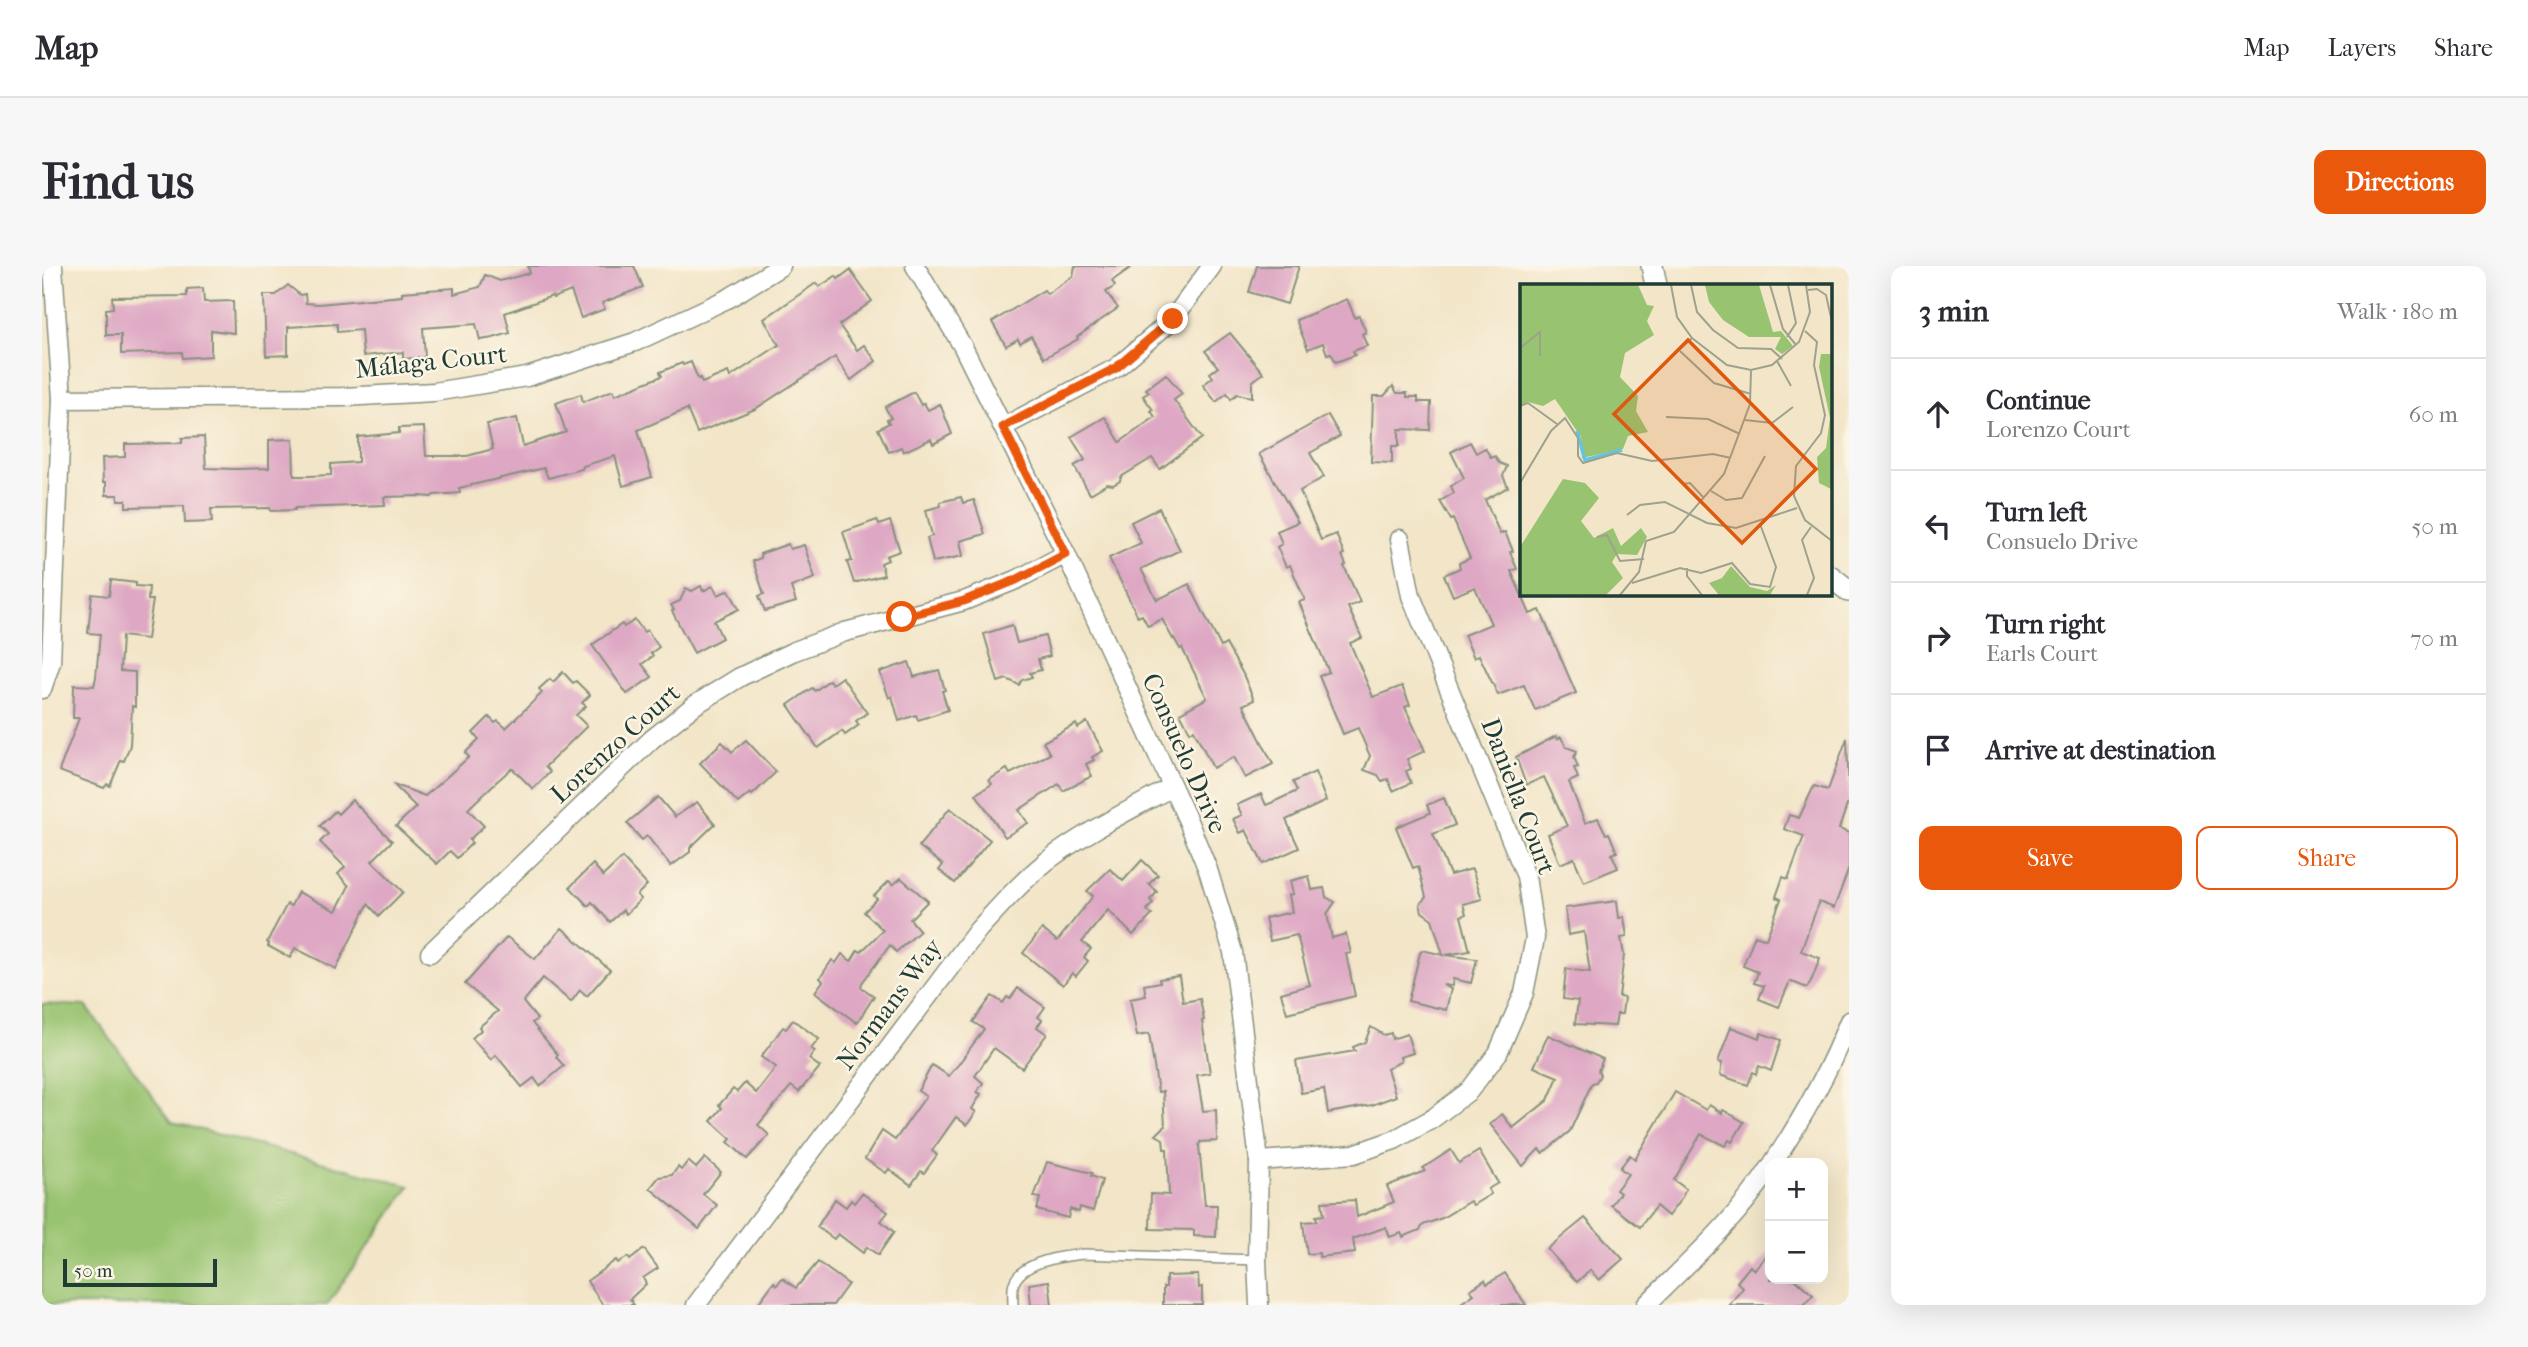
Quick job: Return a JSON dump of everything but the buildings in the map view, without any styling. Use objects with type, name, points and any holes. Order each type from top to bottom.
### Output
[{"type":"street","points":[[42,689],[51,662],[62,399],[53,266]]},
{"type":"street","name":"Málaga Court","points":[[62,399],[395,394],[434,392],[527,377],[635,342],[729,298],[781,266]]},
{"type":"street","name":"Consuelo Drive","points":[[915,266],[963,347],[1066,554],[1208,870],[1233,952],[1259,1161],[1259,1305]]},
{"type":"street","points":[[1003,427],[1116,368],[1173,319],[1212,266]]},
{"type":"street","points":[[1652,266],[1656,284]]},
{"type":"street","name":"Daniella Court","points":[[1259,1161],[1354,1154],[1395,1140],[1432,1119],[1469,1091],[1498,1052],[1524,993],[1535,937],[1526,876],[1411,596],[1400,539]]},
{"type":"street","name":"Lorenzo Court","points":[[430,953],[652,739],[695,705],[740,677],[792,652],[845,632],[964,601],[1016,580],[1066,554]]},
{"type":"street","points":[[1832,578],[1849,591]]},
{"type":"street","name":"Normans Way","points":[[696,1305],[978,930],[1015,889],[1048,860],[1087,834],[1172,787]]},
{"type":"street","points":[[1776,1158],[1844,1049],[1849,1021]]},
{"type":"street","points":[[1646,1305],[1702,1249],[1765,1176]]},
{"type":"lane","points":[[1013,1305],[1014,1283],[1021,1273],[1036,1264],[1061,1257],[1083,1254],[1257,1261]]},
{"type":"green space","points":[[42,1004],[86,1006],[172,1122],[410,1186],[327,1305],[42,1305]]},
{"type":"route","points":[[902,617],[964,601],[1016,580],[1066,554],[1003,427],[1116,368],[1173,319]]}]
